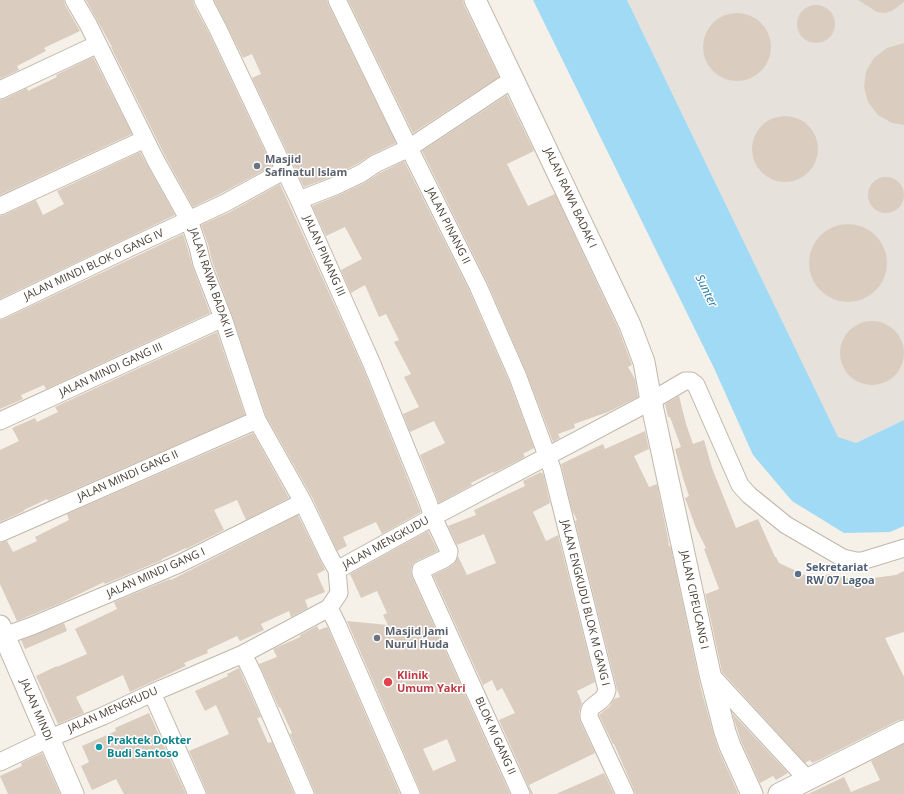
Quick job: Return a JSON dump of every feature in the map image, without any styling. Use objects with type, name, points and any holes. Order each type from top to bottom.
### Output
[{"type":"street","name":"JALAN RAWA BADAK III","points":[[74,0],[98,44],[156,161],[189,220],[202,264],[223,318],[257,420],[303,502],[337,570]]},
{"type":"street","name":"JALAN PINANG II","points":[[337,0],[481,293],[518,377],[549,463]]},
{"type":"street","name":"JALAN RAWA BADAK I","points":[[475,0],[630,325],[644,362],[651,401]]},
{"type":"street","name":"JALAN PINANG III","points":[[205,1],[299,200],[372,364],[433,517]]},
{"type":"street","points":[[0,90],[98,44]]},
{"type":"street","points":[[299,200],[335,186],[362,173],[375,164],[409,148],[513,79]]},
{"type":"street","points":[[0,206],[145,139]]},
{"type":"street","name":"JALAN MINDI BLOK 0 GANG IV","points":[[0,310],[226,203],[284,170]]},
{"type":"street","name":"JALAN MINDI GANG III","points":[[0,421],[223,318]]},
{"type":"street","name":"JALAN MENGKUDU","points":[[0,762],[48,739],[243,654],[329,608],[339,593],[337,570],[433,517],[549,463],[685,380],[691,381],[696,385],[740,485],[745,491],[786,525],[837,556],[849,560],[862,560],[904,548]]},
{"type":"street","name":"JALAN CIPEUCANG I","points":[[651,401],[710,674],[725,732],[752,794]]},
{"type":"street","name":"JALAN MINDI GANG II","points":[[0,533],[257,420]]},
{"type":"street","name":"JALAN ENGKUDU BLOK M GANG I","points":[[549,463],[607,690],[601,700],[591,706],[589,717],[626,794]]},
{"type":"street","name":"JALAN MINDI GANG I","points":[[2,631],[32,626],[178,564],[303,502]]},
{"type":"street","name":"BLOK M GANG II","points":[[433,517],[449,551],[448,556],[421,570],[421,573],[521,794]]},
{"type":"street","points":[[329,608],[411,794]]},
{"type":"street","name":"JALAN MINDI","points":[[2,631],[73,794]]},
{"type":"street","points":[[243,654],[305,794]]},
{"type":"street","points":[[710,674],[808,780]]},
{"type":"street","points":[[152,693],[197,794]]},
{"type":"street","points":[[779,794],[904,731]]},
{"type":"shaded area","points":[[627,0],[904,0],[904,420],[856,443],[838,438]]},
{"type":"water","name":"Sunter","points":[[533,0],[627,0],[838,437],[856,443],[904,420],[904,526],[890,532],[844,533],[792,501],[753,455],[714,368]]},
{"type":"building","points":[[0,0],[64,0],[65,5],[80,31],[44,48],[46,51],[17,66],[19,70],[0,79]]},
{"type":"building","points":[[86,0],[193,0],[194,5],[209,33],[272,166],[193,207],[165,156],[112,47]]},
{"type":"building","points":[[214,0],[327,0],[396,143],[331,177],[304,187],[252,78],[261,74],[252,54],[243,58]]},
{"type":"building","points":[[348,0],[463,0],[464,5],[499,77],[413,133]]},
{"type":"building","points":[[858,0],[904,0],[904,2],[892,11],[885,13],[877,12]]},
{"type":"building","points":[[816,5],[829,11],[835,24],[829,37],[816,43],[803,37],[797,24],[803,11]]},
{"type":"building","points":[[730,13],[744,13],[756,18],[766,28],[771,40],[771,54],[766,66],[756,76],[744,81],[730,81],[718,76],[708,66],[703,54],[703,40],[708,28],[718,18]]},
{"type":"building","points":[[904,43],[904,125],[892,123],[878,115],[868,102],[864,87],[866,71],[874,58],[887,48]]},
{"type":"building","points":[[93,57],[132,134],[0,195],[0,100],[27,88],[28,91]]},
{"type":"building","points":[[507,95],[534,151],[507,164],[528,206],[555,194],[619,330],[632,365],[628,367],[635,379],[638,397],[608,412],[574,424],[575,428],[558,434],[560,438],[553,442],[527,374],[487,282],[422,151]]},
{"type":"building","points":[[779,116],[791,116],[803,121],[813,131],[818,143],[816,162],[803,177],[791,182],[779,182],[767,177],[757,167],[752,155],[752,143],[757,131],[767,121]]},
{"type":"building","points":[[140,152],[175,215],[0,299],[0,216],[36,200],[43,215],[64,204],[57,191]]},
{"type":"building","points":[[404,161],[469,290],[509,381],[534,448],[523,454],[525,457],[471,483],[472,485],[439,503],[420,455],[445,443],[434,421],[410,432],[403,414],[419,407],[404,377],[411,374],[394,342],[399,340],[386,314],[379,317],[365,285],[351,293],[341,270],[362,259],[345,227],[326,236],[312,206],[366,182]]},
{"type":"building","points":[[886,177],[899,182],[904,195],[899,208],[886,213],[873,208],[868,195],[873,182]]},
{"type":"building","points":[[280,184],[363,368],[421,512],[382,534],[376,522],[343,537],[347,546],[337,551],[312,497],[266,416],[201,225],[230,212]]},
{"type":"building","points":[[848,224],[863,227],[876,235],[884,248],[887,263],[884,278],[876,291],[863,299],[848,302],[833,299],[820,291],[812,278],[809,263],[812,248],[820,235],[833,227]]},
{"type":"building","points":[[183,234],[193,268],[210,313],[46,389],[44,385],[21,395],[23,399],[0,409],[0,320]]},
{"type":"building","points":[[872,321],[890,326],[895,330],[899,335],[904,353],[899,371],[895,376],[890,380],[872,385],[854,380],[849,376],[845,371],[840,353],[845,335],[849,330],[854,326]]},
{"type":"building","points":[[217,332],[245,415],[48,501],[47,499],[0,522],[0,450],[19,441],[12,428],[35,418],[37,422],[58,412],[55,407]]},
{"type":"building","points":[[679,396],[693,444],[704,440],[712,468],[736,528],[758,519],[779,563],[816,580],[828,574],[858,580],[896,575],[904,571],[904,632],[885,638],[904,677],[904,719],[899,720],[819,760],[812,763],[810,760],[805,763],[722,672],[705,593],[706,594],[719,589],[704,549],[706,548],[696,528],[685,498],[689,496],[675,449],[681,447],[670,417],[668,417],[665,404]]},
{"type":"building","points":[[645,431],[649,449],[634,456],[649,487],[657,484],[668,544],[671,548],[701,689],[719,751],[738,793],[737,794],[635,794],[614,744],[599,715],[610,706],[614,699],[620,697],[575,521],[577,520],[572,510],[561,464],[603,444],[605,449]]},
{"type":"building","points":[[253,433],[289,498],[246,520],[237,500],[214,510],[224,530],[162,560],[105,584],[104,582],[61,603],[17,621],[0,584],[0,543],[7,541],[13,552],[37,541],[35,537],[69,520],[67,514]]},
{"type":"building","points":[[541,472],[542,474],[543,473],[550,503],[533,512],[546,541],[558,535],[595,682],[577,691],[582,703],[579,712],[580,721],[595,753],[529,785],[533,794],[531,794],[499,720],[515,713],[502,688],[497,691],[492,680],[483,685],[433,575],[454,564],[458,556],[467,575],[496,563],[484,534],[457,545],[448,526],[476,515],[474,510],[525,486],[523,481]]},
{"type":"building","points":[[298,515],[325,570],[317,574],[325,592],[305,600],[308,608],[291,617],[289,611],[261,624],[264,630],[240,641],[237,636],[207,650],[208,653],[184,663],[186,666],[130,692],[123,675],[76,697],[84,713],[58,724],[36,676],[87,654],[75,629],[117,609],[114,602],[170,579],[171,580]]},
{"type":"building","points":[[428,531],[438,551],[413,564],[411,570],[412,577],[510,794],[421,794],[347,621],[388,625],[383,615],[387,613],[377,591],[361,598],[350,574]],"holes":[[[447,739],[456,761],[433,771],[423,749]]]},
{"type":"building","points":[[64,623],[67,631],[25,649],[21,640]]},
{"type":"building","points":[[317,626],[319,630],[328,628],[400,794],[315,794],[290,734],[292,733],[259,664],[277,657],[273,649],[300,637],[300,635]]},
{"type":"building","points":[[239,668],[261,717],[257,718],[268,743],[272,742],[294,794],[207,794],[189,751],[229,734],[216,705],[205,711],[195,691],[228,676],[227,674]]},
{"type":"building","points":[[149,713],[186,794],[124,794],[116,779],[92,790],[81,766],[89,762],[82,746],[116,731],[115,728]]},
{"type":"building","points":[[732,713],[788,773],[776,780],[773,776],[760,783],[741,741]]},
{"type":"building","points":[[904,744],[904,794],[808,794],[844,777],[851,792],[880,780],[871,761]]},
{"type":"building","points":[[42,753],[60,794],[8,794],[0,776],[22,766],[21,763]]},
{"type":"building","points":[[604,773],[614,794],[556,794]]},
{"type":"place","name":"Masjid Safinatul Islam","points":[[257,166]]},
{"type":"place","name":"Sekretariat RW 07 Lagoa","points":[[798,574]]},
{"type":"place","name":"Masjid Jami Nurul Huda","points":[[377,638]]},
{"type":"place","name":"Klinik Umum Yakri","points":[[388,682]]},
{"type":"place","name":"Praktek Dokter Budi Santoso","points":[[99,747]]}]
